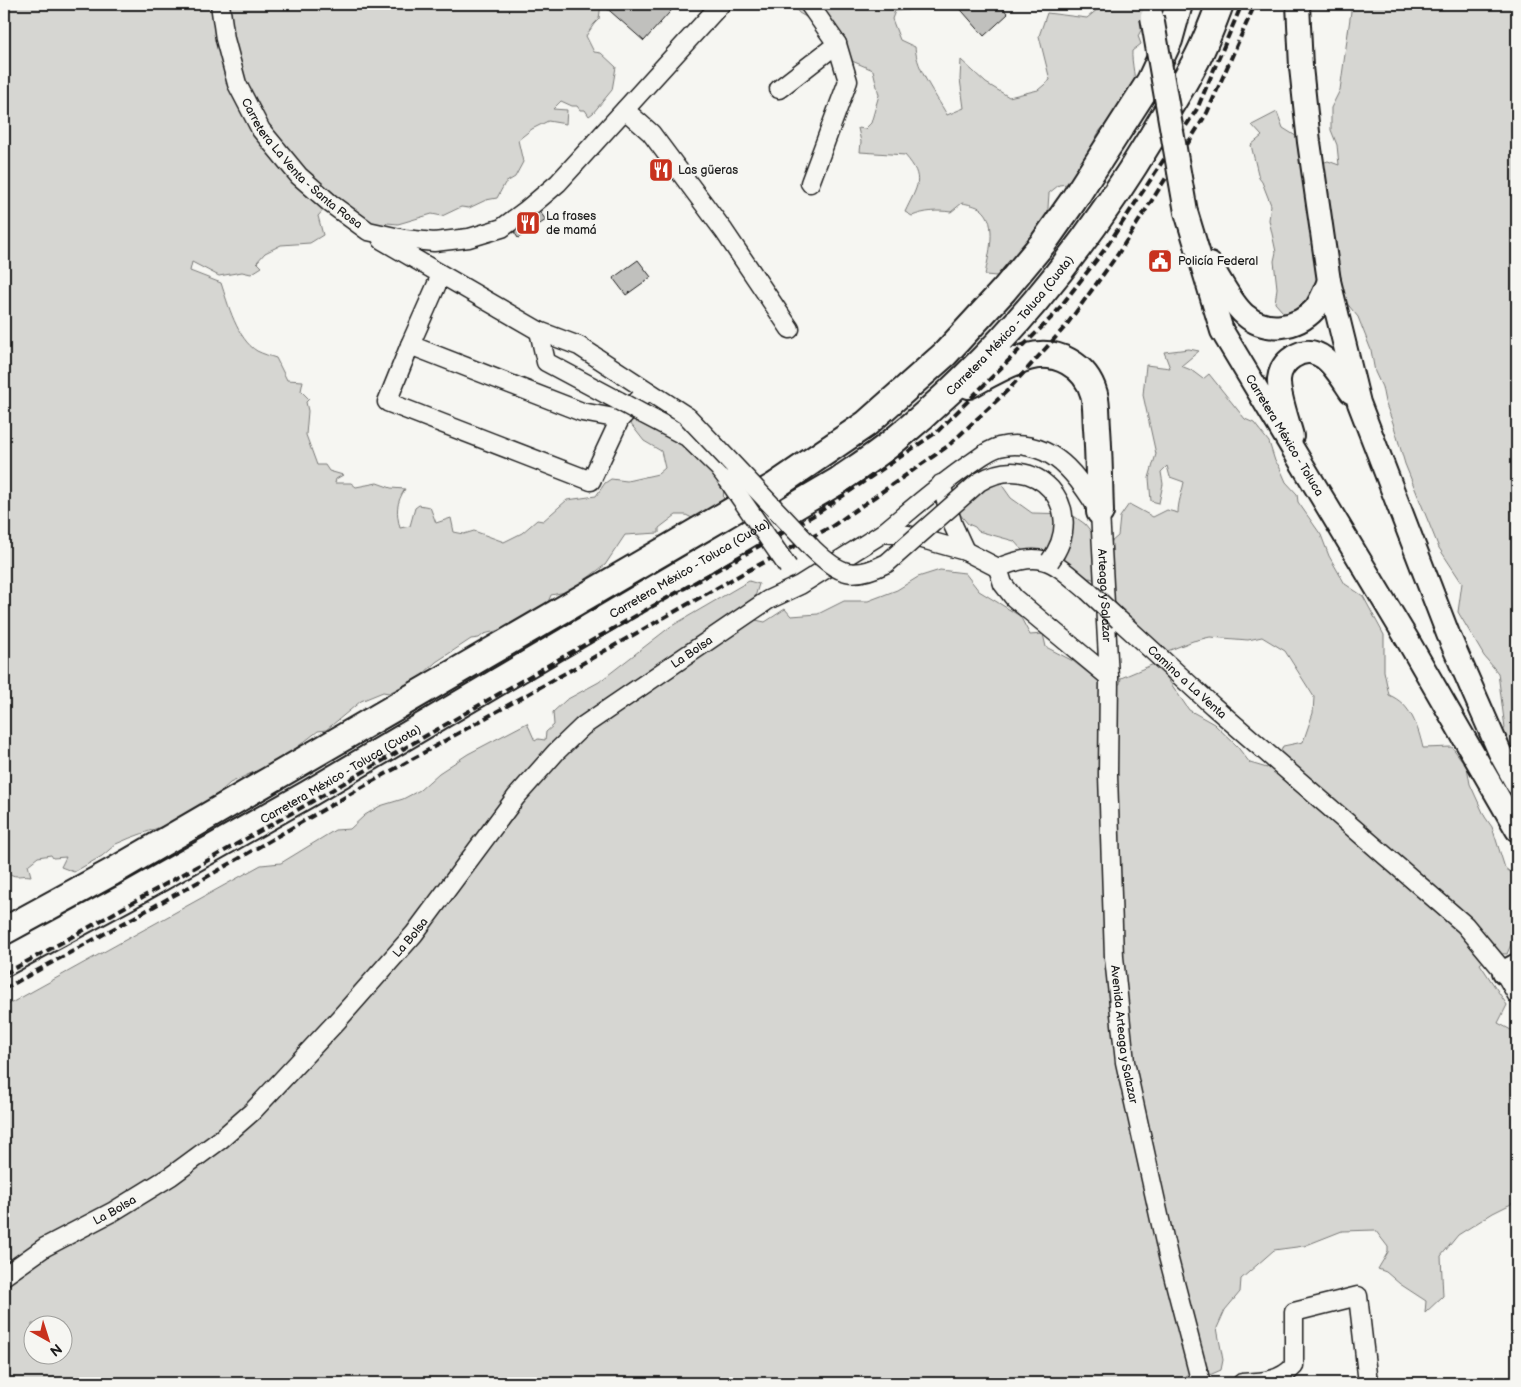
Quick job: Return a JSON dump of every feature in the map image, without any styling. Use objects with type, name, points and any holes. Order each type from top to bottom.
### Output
[{"type":"highway","points":[[4,931],[112,872],[775,486],[866,424],[957,341],[1004,290],[1044,242],[1073,201],[1150,81],[1169,40],[1179,4]]},
{"type":"highway","points":[[1075,251],[1178,43],[1193,4]]},
{"type":"highway","name":"Carretera México - Toluca (Cuota)","points":[[4,963],[128,896],[308,794],[830,486],[889,445],[994,349],[1030,309],[1075,251],[1124,182],[1189,73],[1220,4]]},
{"type":"highway","points":[[937,402],[995,371],[1027,357],[1047,355],[1058,357],[1077,367],[1090,384],[1094,394],[1098,435],[1100,512]]},
{"type":"main road","points":[[1298,4],[1301,67],[1309,142],[1329,281],[1359,403],[1448,634],[1501,754],[1517,784]]},
{"type":"main road","name":"Carretera México - Toluca","points":[[1152,10],[1186,212],[1222,331],[1407,639],[1517,830]]},
{"type":"main road","points":[[1194,240],[1237,308],[1252,320],[1261,324],[1280,327],[1299,321],[1315,309],[1329,281]]},
{"type":"main road","points":[[1298,459],[1279,384],[1282,369],[1291,358],[1304,352],[1325,357],[1359,403]]},
{"type":"street","name":"Carretera La Venta - Santa Rosa","points":[[220,4],[224,39],[237,84],[261,130],[299,176],[331,204],[368,231],[404,240],[434,242],[469,238],[502,228],[525,211],[558,183],[721,4]]},
{"type":"street","points":[[809,4],[837,44],[848,81],[810,183]]},
{"type":"street","points":[[779,89],[837,44]]},
{"type":"street","points":[[625,110],[651,133],[724,231],[790,329]]},
{"type":"street","points":[[368,231],[539,331],[579,346],[647,391],[671,404],[688,417],[813,549],[833,567],[842,571],[862,573],[887,563],[979,482],[996,473],[1006,471],[1026,473],[1035,477],[1051,489],[1057,497],[1064,515],[1061,544],[1050,561],[1033,558],[1012,562],[998,568]]},
{"type":"street","points":[[441,275],[387,402],[591,481],[620,419],[647,391]]},
{"type":"street","points":[[539,331],[546,362],[687,437],[719,468],[800,585],[883,532],[941,484],[988,451],[1000,447],[1024,446],[1048,453],[1058,459],[1089,495],[1100,512]]},
{"type":"street","points":[[410,345],[582,412],[620,419]]},
{"type":"street","points":[[941,484],[954,525],[965,551]]},
{"type":"street","name":"Arteaga y Salazar","points":[[1100,512],[1109,677]]},
{"type":"street","points":[[883,532],[908,535],[965,551],[998,568],[1003,584],[1014,598],[1109,677]]},
{"type":"street","name":"Camino a La Venta","points":[[1050,561],[1088,591],[1213,706],[1511,969],[1517,995]]},
{"type":"street","name":"La Bolsa","points":[[4,1276],[45,1247],[114,1211],[171,1176],[233,1129],[252,1112],[338,1020],[414,934],[516,797],[556,752],[583,726],[768,600],[800,585]]},
{"type":"street","name":"Avenida Arteaga y Salazar","points":[[1109,677],[1108,775],[1114,957],[1126,1062],[1168,1256],[1202,1383]]},
{"type":"street","points":[[1242,1383],[1260,1383],[1279,1378],[1288,1373],[1294,1366],[1294,1312],[1358,1296],[1368,1383]]},
{"type":"shaded area","points":[[4,4],[601,4],[599,19],[586,36],[594,52],[601,53],[616,67],[612,90],[589,116],[585,110],[580,110],[577,106],[561,101],[553,109],[567,110],[566,124],[548,121],[532,129],[518,140],[523,162],[515,177],[505,183],[497,198],[486,200],[469,208],[461,207],[442,216],[432,214],[398,224],[387,223],[379,231],[327,206],[318,216],[323,235],[310,243],[281,245],[265,253],[257,262],[262,267],[251,274],[242,272],[219,276],[192,262],[190,271],[221,283],[230,311],[244,338],[257,351],[276,358],[287,380],[303,381],[301,391],[309,399],[306,402],[308,411],[306,435],[317,465],[325,465],[329,471],[343,475],[336,479],[335,483],[351,483],[356,487],[377,483],[391,488],[405,489],[398,508],[400,528],[410,526],[415,508],[419,505],[430,507],[436,523],[451,518],[454,532],[464,534],[474,531],[504,542],[522,533],[537,520],[543,521],[567,500],[596,496],[605,483],[611,479],[627,481],[658,474],[665,468],[661,451],[644,441],[630,423],[630,408],[669,431],[724,476],[723,507],[694,519],[686,515],[676,515],[659,528],[659,533],[625,535],[605,565],[570,591],[551,595],[546,607],[519,628],[500,630],[471,639],[436,662],[420,677],[389,693],[383,692],[361,701],[326,730],[318,731],[282,759],[230,783],[211,800],[177,821],[116,844],[102,856],[74,872],[61,867],[66,857],[53,858],[51,855],[38,857],[28,865],[31,876],[15,876],[8,873],[4,870]]},
{"type":"shaded area","points":[[792,4],[911,4],[908,10],[895,11],[892,19],[900,40],[915,47],[919,65],[927,82],[947,115],[964,108],[960,79],[961,60],[986,83],[1009,97],[1038,90],[1050,80],[1039,36],[1047,13],[1087,18],[1104,4],[1148,4],[1149,15],[1138,36],[1141,44],[1132,51],[1135,82],[1131,98],[1105,124],[1096,137],[1089,175],[1078,183],[1059,185],[1049,193],[1046,237],[1008,277],[985,275],[991,231],[990,223],[981,209],[962,203],[951,212],[931,211],[912,216],[905,212],[917,183],[916,170],[912,163],[905,155],[860,152],[861,142],[858,128],[865,129],[871,123],[879,95],[873,70],[852,61],[830,31],[799,13]]},
{"type":"shaded area","points":[[1352,4],[1517,4],[1517,756],[1497,740],[1505,728],[1498,673],[1484,656],[1458,612],[1462,583],[1439,548],[1405,464],[1382,387],[1375,372],[1371,350],[1358,317],[1345,301],[1290,320],[1275,303],[1277,288],[1274,261],[1276,252],[1269,220],[1271,205],[1259,178],[1251,145],[1262,136],[1252,125],[1277,112],[1283,128],[1299,138],[1319,164],[1328,161],[1339,165],[1337,145],[1331,130],[1331,108],[1340,90]]},
{"type":"shaded area","points":[[1189,349],[1199,351],[1181,366],[1191,370],[1203,379],[1209,374],[1245,419],[1254,423],[1269,442],[1275,461],[1286,482],[1297,494],[1298,502],[1321,535],[1329,556],[1345,584],[1363,596],[1384,635],[1384,671],[1389,695],[1397,699],[1408,710],[1416,724],[1423,748],[1452,747],[1467,767],[1470,784],[1485,817],[1492,827],[1505,868],[1517,877],[1517,936],[1507,954],[1492,956],[1480,964],[1507,1005],[1498,1023],[1511,1030],[1517,1028],[1517,1201],[1493,1213],[1458,1235],[1441,1256],[1443,1296],[1425,1313],[1426,1301],[1386,1272],[1378,1269],[1388,1252],[1388,1247],[1375,1230],[1342,1231],[1304,1246],[1274,1250],[1241,1279],[1240,1292],[1225,1310],[1217,1328],[1223,1360],[1221,1370],[1205,1377],[1186,1375],[1192,1383],[4,1383],[4,1007],[261,865],[281,863],[335,830],[350,829],[365,815],[380,806],[403,799],[420,790],[439,773],[468,754],[527,723],[535,741],[538,739],[545,740],[546,732],[554,725],[553,712],[566,700],[599,682],[670,627],[749,581],[759,584],[751,619],[765,622],[785,609],[791,616],[818,614],[844,601],[868,601],[897,590],[918,577],[940,570],[965,573],[979,591],[1020,616],[1030,635],[1043,634],[1046,647],[1073,661],[1098,681],[1120,684],[1121,678],[1154,664],[1166,666],[1165,675],[1189,710],[1214,724],[1236,745],[1250,763],[1267,768],[1273,753],[1280,754],[1283,746],[1303,742],[1313,713],[1314,697],[1285,651],[1262,637],[1248,640],[1210,637],[1193,641],[1160,654],[1135,620],[1118,606],[1100,582],[1090,578],[1071,582],[1062,571],[1020,560],[1022,550],[1014,541],[978,531],[975,527],[968,524],[959,513],[971,498],[971,491],[999,481],[1011,498],[1032,513],[1071,514],[1085,524],[1104,548],[1118,536],[1120,517],[1129,504],[1153,517],[1167,510],[1178,513],[1184,482],[1170,477],[1167,466],[1161,472],[1163,484],[1159,503],[1151,501],[1149,478],[1156,454],[1143,395],[1146,365],[1170,368],[1164,352]]},
{"type":"building","points":[[602,4],[677,4],[644,41]]},
{"type":"building","points":[[956,4],[999,4],[1008,14],[984,36]]},
{"type":"building","points":[[540,212],[546,220],[518,238],[514,232]]},
{"type":"building","points":[[638,260],[651,277],[626,295],[613,278]]},
{"type":"railway","points":[[4,974],[306,805],[816,514],[937,432],[1054,315],[1105,249],[1197,109],[1242,4]]},
{"type":"railway","points":[[4,989],[200,881],[366,785],[747,571],[831,527],[948,446],[1009,389],[1065,327],[1118,254],[1207,113],[1255,4]]},
{"type":"place","name":"Las güeras","points":[[661,170]]},
{"type":"place","name":"La frases de mamá","points":[[528,223]]},
{"type":"place","name":"Policía Federal","points":[[1160,261]]}]
